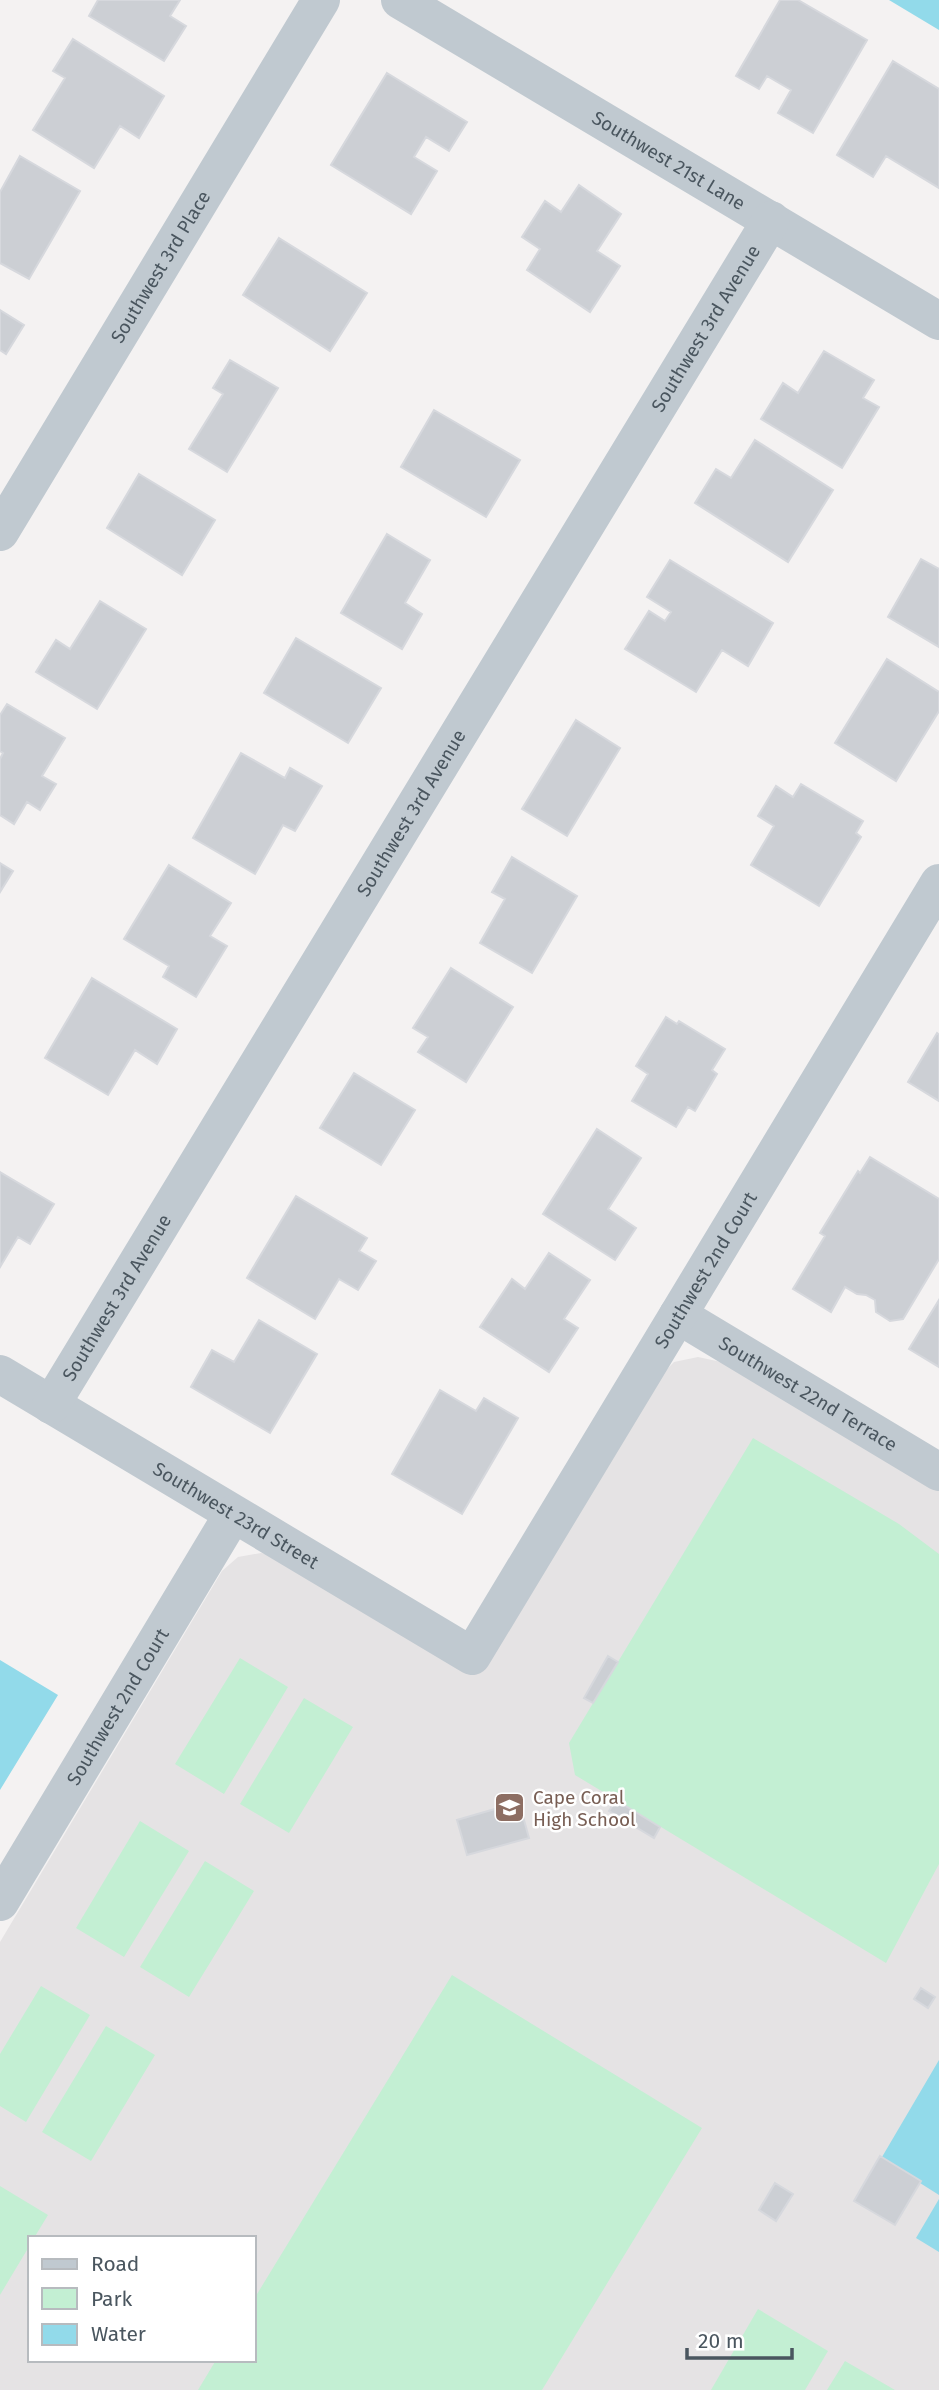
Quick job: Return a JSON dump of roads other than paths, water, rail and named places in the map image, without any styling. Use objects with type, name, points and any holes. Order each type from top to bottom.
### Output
[{"type":"street","name":"Southwest 3rd Place","points":[[0,532],[321,0]]},
{"type":"street","name":"Southwest 21st Lane","points":[[400,0],[939,321]]},
{"type":"street","name":"Southwest 3rd Avenue","points":[[51,1405],[771,220]]},
{"type":"street","name":"Southwest 2nd Court","points":[[472,1656],[936,894]]},
{"type":"street","name":"Southwest 22nd Terrace","points":[[678,1315],[939,1472]]},
{"type":"street","name":"Southwest 23rd Street","points":[[0,1374],[472,1656]]},
{"type":"street","name":"Southwest 2nd Court","points":[[0,1902],[233,1514]]},
{"type":"water","points":[[889,0],[939,0],[939,30]]},
{"type":"water","points":[[0,1660],[58,1695],[0,1790]]},
{"type":"water","points":[[939,2060],[939,2195],[882,2157]]},
{"type":"water","points":[[939,2199],[939,2252],[916,2238]]},
{"type":"place","name":"Cape Coral High School","points":[[510,1808]]}]
